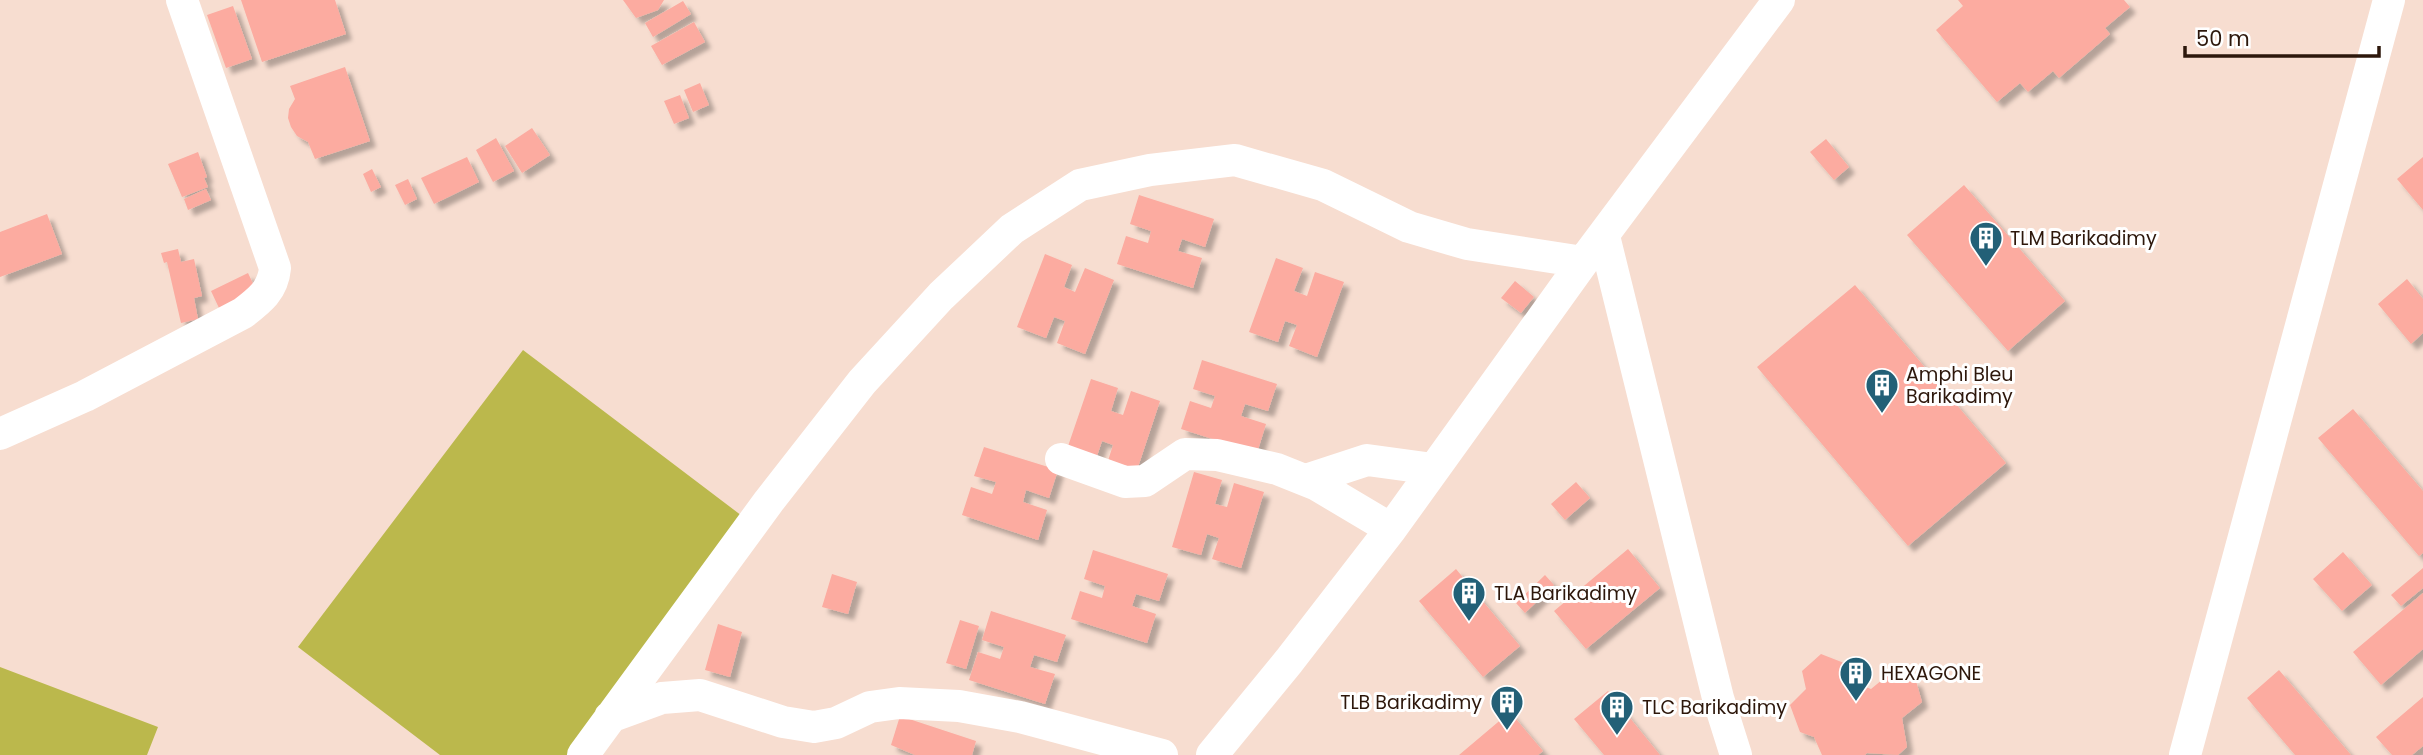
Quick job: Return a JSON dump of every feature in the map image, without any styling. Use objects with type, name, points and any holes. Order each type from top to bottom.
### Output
[{"type":"street","points":[[0,434],[85,396],[243,313],[265,296],[274,280],[275,268],[182,0]]},
{"type":"street","points":[[1212,755],[1289,661],[1391,528],[1583,262],[1779,0]]},
{"type":"street","points":[[2185,755],[2389,0]]},
{"type":"street","points":[[583,755],[769,500],[862,382],[941,296],[1012,229],[1080,185],[1150,170],[1235,160],[1323,185],[1409,227],[1468,244],[1583,262]]},
{"type":"street","points":[[1604,236],[1718,698],[1736,755]]},
{"type":"street","points":[[1061,458],[1125,482],[1145,481],[1185,454],[1217,455],[1277,469],[1306,480],[1391,528]]},
{"type":"street","points":[[1306,480],[1367,460],[1433,469]]},
{"type":"street","points":[[610,717],[662,698],[700,695],[783,722],[814,727],[836,723],[870,707],[899,703],[959,706],[1020,717],[1162,755]]},
{"type":"shaded area","points":[[523,350],[750,522],[574,755],[440,755],[298,647]]},
{"type":"shaded area","points":[[0,667],[158,727],[147,755],[0,755]]},
{"type":"building","points":[[241,0],[335,0],[346,34],[262,62]]},
{"type":"building","points":[[623,0],[664,0],[658,10],[636,18]]},
{"type":"building","points":[[1958,0],[2124,0],[2130,7],[2105,28],[2110,34],[2059,78],[2053,71],[2028,92],[2020,83],[1997,102],[1936,30],[1963,6]]},
{"type":"building","points":[[683,1],[691,14],[653,37],[645,23]]},
{"type":"building","points":[[233,6],[252,59],[226,68],[207,15]]},
{"type":"building","points":[[694,22],[705,42],[662,65],[651,46]]},
{"type":"building","points":[[345,67],[370,141],[315,159],[308,142],[297,136],[291,127],[289,109],[295,99],[290,86]]},
{"type":"building","points":[[700,83],[709,105],[693,112],[684,90]]},
{"type":"building","points":[[680,95],[689,118],[674,124],[664,101]]},
{"type":"building","points":[[532,128],[550,155],[522,173],[505,146]]},
{"type":"building","points":[[496,138],[514,171],[493,182],[476,150]]},
{"type":"building","points":[[1826,139],[1849,167],[1834,180],[1810,152]]},
{"type":"building","points":[[198,152],[208,187],[182,197],[168,164]]},
{"type":"building","points":[[467,157],[479,182],[434,204],[421,178]]},
{"type":"building","points":[[2423,157],[2423,210],[2397,179]]},
{"type":"building","points":[[372,169],[381,187],[371,192],[363,174]]},
{"type":"building","points":[[408,179],[417,199],[405,205],[395,185]]},
{"type":"building","name":"TLM Barikadimy","points":[[1964,185],[2065,301],[2008,351],[1907,235]]},
{"type":"building","points":[[206,189],[211,200],[188,210],[184,199]]},
{"type":"building","points":[[1139,195],[1214,219],[1205,247],[1182,239],[1178,251],[1202,258],[1193,288],[1117,264],[1126,236],[1148,243],[1151,231],[1130,224]]},
{"type":"building","points":[[47,214],[62,254],[0,277],[0,232]]},
{"type":"building","points":[[178,249],[181,262],[194,259],[202,296],[194,298],[198,319],[181,323],[167,262],[164,263],[161,253]]},
{"type":"building","points":[[1045,254],[1072,265],[1064,287],[1075,292],[1085,268],[1114,280],[1085,354],[1057,343],[1065,321],[1054,317],[1046,338],[1017,327]]},
{"type":"building","points":[[1276,258],[1303,268],[1294,291],[1307,296],[1315,272],[1344,282],[1317,357],[1289,346],[1297,325],[1285,321],[1278,342],[1249,332]]},
{"type":"building","points":[[248,273],[256,290],[219,308],[211,291]]},
{"type":"building","points":[[2407,279],[2423,299],[2423,333],[2411,344],[2378,304]]},
{"type":"building","points":[[1515,281],[1534,297],[1521,313],[1501,298]]},
{"type":"building","name":"Amphi Bleu Barikadimy","points":[[1855,285],[2006,463],[1908,546],[1757,367]]},
{"type":"building","points":[[1202,360],[1277,384],[1268,411],[1245,404],[1241,416],[1266,424],[1257,453],[1181,429],[1190,401],[1211,408],[1215,396],[1193,389]]},
{"type":"building","points":[[1091,379],[1118,388],[1111,411],[1123,415],[1131,391],[1160,401],[1135,476],[1106,467],[1113,445],[1102,441],[1095,462],[1066,452]]},
{"type":"building","points":[[2353,409],[2423,491],[2423,553],[2419,556],[2318,438]]},
{"type":"building","points":[[984,447],[1058,470],[1049,498],[1026,490],[1023,502],[1047,510],[1038,540],[962,515],[971,487],[992,494],[996,482],[974,476]]},
{"type":"building","points":[[1194,472],[1222,480],[1215,504],[1227,507],[1234,483],[1264,492],[1241,568],[1212,559],[1219,538],[1207,534],[1201,555],[1172,547]]},
{"type":"building","points":[[1576,482],[1590,498],[1565,520],[1551,504]]},
{"type":"building","points":[[1628,549],[1660,588],[1586,649],[1554,611]]},
{"type":"building","points":[[1093,550],[1168,574],[1159,601],[1136,594],[1132,606],[1156,614],[1147,643],[1071,619],[1080,591],[1102,598],[1105,586],[1084,579]]},
{"type":"building","points":[[2343,552],[2372,585],[2342,611],[2313,579]]},
{"type":"building","points":[[2423,568],[2423,588],[2401,606],[2391,595]]},
{"type":"building","name":"TLA Barikadimy","points":[[1456,569],[1520,646],[1483,677],[1419,601]]},
{"type":"building","points":[[832,574],[857,582],[848,614],[822,607]]},
{"type":"building","points":[[1545,575],[1554,585],[1525,613],[1516,603]]},
{"type":"building","points":[[2423,593],[2423,649],[2381,685],[2353,652]]},
{"type":"building","points":[[991,611],[1066,635],[1057,662],[1034,655],[1030,667],[1055,674],[1045,704],[969,680],[978,652],[1000,659],[1004,647],[982,640]]},
{"type":"building","points":[[960,620],[979,626],[966,669],[946,663]]},
{"type":"building","points":[[718,624],[742,632],[730,677],[705,670]]},
{"type":"building","name":"HEXAGONE","points":[[1821,654],[1844,663],[1855,683],[1871,689],[1888,675],[1916,681],[1922,702],[1902,718],[1907,747],[1898,755],[1822,755],[1814,737],[1800,732],[1790,705],[1806,689],[1802,671]]},
{"type":"building","points":[[2279,670],[2351,755],[2295,755],[2247,698]]},
{"type":"building","name":"TLC Barikadimy","points":[[1608,691],[1660,755],[1604,755],[1574,719]]},
{"type":"building","points":[[2423,697],[2423,746],[2412,755],[2392,755],[2376,737]]},
{"type":"building","name":"TLB Barikadimy","points":[[1510,712],[1543,751],[1538,755],[1459,755]]},
{"type":"building","points":[[900,716],[976,741],[972,755],[915,755],[891,745]]},
{"type":"place","name":"TLM Barikadimy","points":[[1986,268]]},
{"type":"place","name":"Amphi Bleu Barikadimy","points":[[1882,415]]},
{"type":"place","name":"TLA Barikadimy","points":[[1469,623]]},
{"type":"place","name":"HEXAGONE","points":[[1856,703]]},
{"type":"place","name":"TLB Barikadimy","points":[[1507,732]]},
{"type":"place","name":"TLC Barikadimy","points":[[1617,737]]}]
